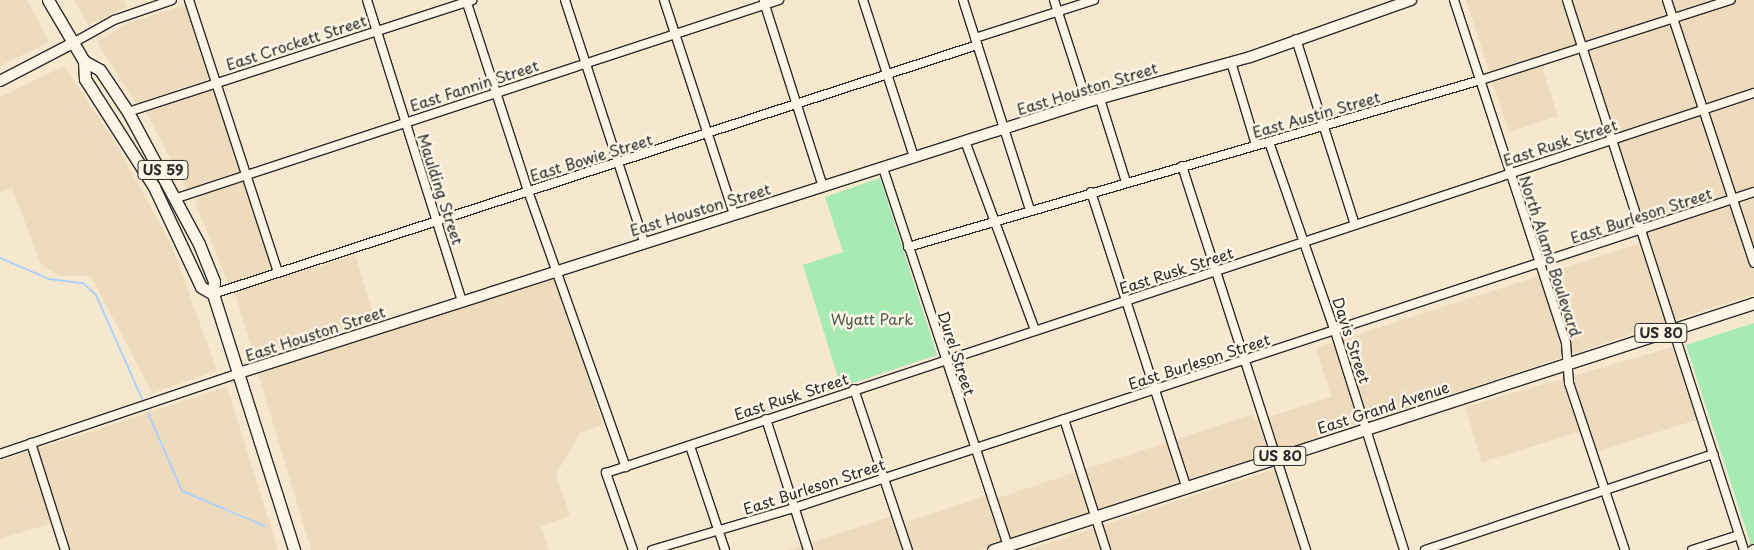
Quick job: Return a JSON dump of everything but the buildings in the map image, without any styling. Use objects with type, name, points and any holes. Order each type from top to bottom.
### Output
[{"type":"highway","name":"US 59","points":[[48,0],[84,61],[86,79],[127,140],[162,201],[201,287],[212,294]]},
{"type":"highway","name":"US 59","points":[[84,61],[100,70],[128,112],[177,198],[214,281],[212,294],[294,550]]},
{"type":"highway","name":"East Grand Avenue","points":[[992,550],[1754,303]]},
{"type":"main road","name":"East Houston Street","points":[[239,374],[462,300],[1087,102],[1231,62],[1411,0]]},
{"type":"main road","points":[[0,81],[73,43]]},
{"type":"street","points":[[73,43],[114,20],[172,0]]},
{"type":"street","points":[[189,0],[278,273]]},
{"type":"street","name":"Maulding Street","points":[[366,0],[462,300]]},
{"type":"street","points":[[565,0],[644,242]]},
{"type":"street","points":[[664,0],[734,214]]},
{"type":"street","name":"East Fannin Street","points":[[177,198],[246,173],[676,34],[764,2],[780,0]]},
{"type":"street","points":[[863,0],[914,157]]},
{"type":"street","points":[[963,0],[1030,210]]},
{"type":"street","points":[[1054,0],[1087,102]]},
{"type":"street","name":"East Bowie Street","points":[[212,294],[888,76],[1094,0]]},
{"type":"street","name":"North Alamo Boulevard","points":[[1454,0],[1540,262],[1568,362],[1569,383],[1625,550]]},
{"type":"street","points":[[1566,0],[1744,550]]},
{"type":"street","points":[[1667,0],[1754,263]]},
{"type":"street","name":"East Austin Street","points":[[908,247],[1091,192],[1481,80],[1730,0]]},
{"type":"street","points":[[468,1],[495,92],[528,191],[626,467]]},
{"type":"street","name":"East Crockett Street","points":[[128,112],[468,1]]},
{"type":"street","points":[[764,2],[823,187]]},
{"type":"street","points":[[1296,39],[1322,127],[1355,225]]},
{"type":"street","points":[[1231,62],[1256,145]]},
{"type":"street","name":"East Rusk Street","points":[[633,550],[606,473],[944,359],[1217,271],[1510,172],[1754,93]]},
{"type":"street","points":[[1100,99],[1126,182]]},
{"type":"street","points":[[965,141],[993,221],[1035,330]]},
{"type":"street","name":"Davis Street","points":[[1269,142],[1335,331],[1404,550]]},
{"type":"street","points":[[1182,166],[1306,550]]},
{"type":"street","name":"Durel Street","points":[[883,168],[944,359],[1008,545]]},
{"type":"street","points":[[1091,192],[1186,486]]},
{"type":"street","name":"East Burleson Street","points":[[652,550],[719,532],[794,508],[1754,192]]},
{"type":"street","name":"East Houston Street","points":[[0,454],[239,374]]},
{"type":"street","points":[[854,389],[908,550]]},
{"type":"street","points":[[766,419],[808,550]]},
{"type":"street","points":[[1064,420],[1106,550]]},
{"type":"street","points":[[32,443],[65,550]]},
{"type":"street","points":[[690,446],[725,550]]},
{"type":"street","points":[[1425,550],[1713,454]]},
{"type":"street","points":[[1692,550],[1740,535]]},
{"type":"shaded area","points":[[0,0],[27,0],[49,42],[0,66]]},
{"type":"shaded area","points":[[74,0],[124,0],[127,7],[88,25]]},
{"type":"shaded area","points":[[1466,0],[1754,0],[1754,294],[980,550],[788,550],[895,515],[898,525],[986,496],[988,501],[1253,414],[1256,421],[1331,397],[1316,348],[1647,241],[1585,50],[1541,64],[1558,116],[1509,132]]},
{"type":"shaded area","points":[[185,5],[210,78],[136,104],[97,42],[128,23]]},
{"type":"shaded area","points":[[64,66],[118,147],[172,246],[217,371],[152,393],[91,276],[60,276],[41,265],[12,188],[0,192],[0,97]]},
{"type":"shaded area","points":[[215,88],[241,171],[187,190],[146,112]]},
{"type":"shaded area","points":[[244,182],[274,271],[229,285],[195,202],[199,196]]},
{"type":"shaded area","points":[[355,255],[375,320],[254,357],[235,292]]},
{"type":"shaded area","points":[[556,277],[603,425],[581,432],[556,474],[570,515],[541,527],[549,550],[311,550],[258,374]]},
{"type":"shaded area","points":[[1676,346],[1699,419],[1587,455],[1579,432],[1482,462],[1465,407]]},
{"type":"shaded area","points":[[227,387],[278,550],[70,550],[62,520],[0,539],[0,461]]},
{"type":"shaded area","points":[[1278,468],[1303,550],[1027,550]]},
{"type":"green space","name":"Wyatt Park","points":[[880,178],[937,355],[841,387],[803,265],[843,252],[825,197]]},
{"type":"green space","points":[[1754,323],[1754,544],[1751,545],[1686,345]]},
{"type":"waterway","points":[[0,258],[49,279],[83,283],[96,295],[142,399]]},
{"type":"waterway","points":[[148,413],[182,491],[265,526]]}]
